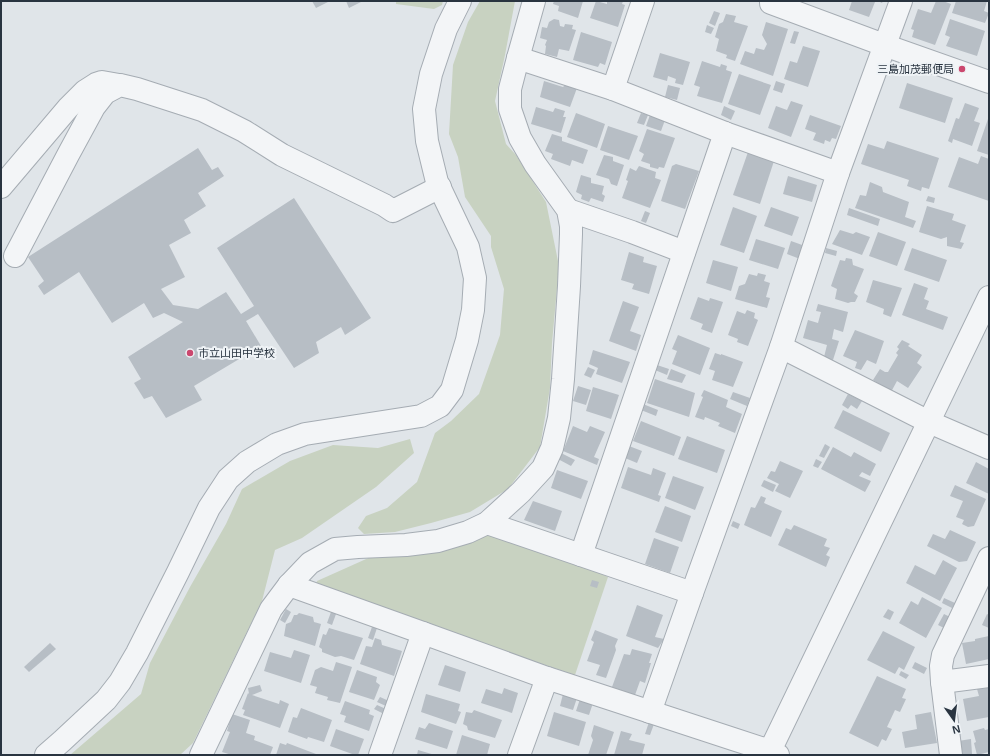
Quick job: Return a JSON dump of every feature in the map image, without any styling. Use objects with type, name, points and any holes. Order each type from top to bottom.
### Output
[{"type":"street","points":[[46,755],[106,700],[120,682],[178,572],[209,508],[228,479],[247,462],[276,444],[305,434],[421,416],[440,406],[452,390],[467,340],[473,310],[475,278],[468,247],[437,182],[428,141],[424,109],[431,74],[446,29],[460,1]]},
{"type":"street","points":[[201,755],[271,609],[289,585],[310,563],[334,549],[406,545],[438,541],[468,532],[487,523],[521,492],[543,468],[552,448],[559,418],[563,379],[571,234],[568,210],[535,164],[520,138],[510,109],[510,88],[534,1]]},
{"type":"street","points":[[613,89],[643,1]]},
{"type":"street","points":[[650,712],[781,348],[838,173],[901,1]]},
{"type":"street","points":[[769,2],[989,82]]},
{"type":"street","points":[[518,58],[613,89],[726,133],[838,173]]},
{"type":"street","points":[[1,187],[85,90],[102,82],[137,89],[202,110],[244,132],[282,155],[384,205],[393,211],[440,187]]},
{"type":"street","points":[[15,256],[94,107],[106,93],[120,85]]},
{"type":"street","points":[[581,555],[726,133]]},
{"type":"street","points":[[568,210],[684,252]]},
{"type":"street","points":[[289,585],[423,632],[547,678],[772,754],[989,297]]},
{"type":"street","points":[[781,348],[929,422],[989,448]]},
{"type":"street","points":[[487,523],[692,593]]},
{"type":"street","points":[[951,755],[942,682],[941,666],[943,655],[989,558]]},
{"type":"street","points":[[380,755],[423,632]]},
{"type":"street","points":[[942,682],[989,676]]},
{"type":"street","points":[[519,755],[547,678]]},
{"type":"green space","points":[[396,1],[443,1],[442,5],[434,9],[396,4]]},
{"type":"green space","points":[[480,1],[515,1],[495,101],[506,144],[516,155],[546,202],[559,266],[552,343],[550,388],[540,447],[508,489],[470,512],[395,532],[364,534],[358,528],[366,516],[387,508],[417,482],[435,433],[451,421],[479,394],[500,335],[504,289],[491,247],[491,236],[465,197],[458,157],[449,134],[453,65],[468,22]]},
{"type":"green space","points":[[410,439],[414,453],[376,487],[302,538],[275,550],[262,601],[193,743],[180,755],[70,755],[141,694],[150,663],[190,587],[226,524],[242,489],[290,461],[333,445],[378,448]]},
{"type":"green space","points":[[486,534],[579,563],[608,577],[575,675],[315,588],[317,581],[384,551]]},
{"type":"building","points":[[312,1],[330,1],[316,8]]},
{"type":"building","points":[[346,1],[363,1],[349,8]]},
{"type":"building","points":[[554,1],[583,1],[578,18],[558,11],[559,6],[553,4]]},
{"type":"building","points":[[596,1],[607,4],[607,1],[623,1],[622,4],[625,5],[618,27],[590,18]]},
{"type":"building","points":[[852,1],[878,1],[875,2],[869,17],[849,10]]},
{"type":"building","points":[[936,1],[943,1],[951,4],[935,45],[912,37],[914,30],[911,29],[918,9],[931,13]]},
{"type":"building","points":[[956,1],[987,1],[984,11],[989,13],[985,23],[952,13]]},
{"type":"building","points":[[714,11],[720,13],[715,26],[709,23]]},
{"type":"building","points":[[726,14],[736,16],[734,22],[748,26],[735,61],[726,58],[727,55],[716,51],[719,39],[715,37],[719,24],[723,22]]},
{"type":"building","points":[[554,19],[559,20],[560,26],[564,27],[565,24],[573,25],[572,29],[576,30],[569,51],[559,49],[557,57],[545,54],[545,45],[547,40],[540,38],[542,27],[547,28],[549,22]]},
{"type":"building","points":[[950,19],[985,31],[977,56],[946,46],[950,37],[945,35]]},
{"type":"building","points":[[766,22],[788,29],[773,76],[740,64],[745,51],[754,54],[756,48],[764,50],[767,44],[762,35]]},
{"type":"building","points":[[707,25],[714,28],[711,34],[705,32]]},
{"type":"building","points":[[794,31],[799,32],[795,44],[790,43]]},
{"type":"building","points":[[581,32],[612,42],[605,65],[600,63],[598,67],[573,60]]},
{"type":"building","points":[[803,46],[820,51],[808,87],[784,79],[790,61],[797,63]]},
{"type":"building","points":[[660,53],[690,62],[683,85],[675,83],[676,79],[668,76],[667,81],[653,77]]},
{"type":"building","points":[[702,61],[720,67],[721,64],[727,66],[726,70],[732,72],[722,103],[697,96],[700,87],[694,85]]},
{"type":"building","points":[[739,74],[771,85],[760,115],[728,104]]},
{"type":"building","points":[[544,81],[563,87],[566,84],[577,88],[570,107],[540,97]]},
{"type":"building","points":[[776,81],[785,84],[782,93],[773,90]]},
{"type":"building","points":[[907,83],[953,98],[945,123],[899,108]]},
{"type":"building","points":[[668,85],[680,88],[677,100],[665,97]]},
{"type":"building","points":[[791,101],[803,105],[791,137],[768,128],[776,106],[787,110]]},
{"type":"building","points":[[965,103],[979,108],[974,121],[980,123],[972,146],[953,139],[952,143],[948,141],[956,118],[959,119]]},
{"type":"building","points":[[724,106],[735,111],[731,120],[721,115]]},
{"type":"building","points":[[536,107],[553,112],[555,108],[565,111],[563,117],[566,117],[561,133],[531,124]]},
{"type":"building","points":[[576,113],[605,124],[597,148],[567,137]]},
{"type":"building","points":[[641,113],[648,115],[644,125],[637,123]]},
{"type":"building","points":[[650,115],[665,120],[661,131],[646,126]]},
{"type":"building","points":[[810,115],[841,126],[836,139],[832,138],[830,142],[825,140],[824,144],[813,140],[816,133],[805,129]]},
{"type":"building","points":[[989,116],[989,155],[977,151]]},
{"type":"building","points":[[608,126],[638,136],[629,160],[600,150]]},
{"type":"building","points":[[647,129],[675,138],[664,168],[659,167],[658,169],[650,167],[650,164],[641,161],[644,154],[639,151]]},
{"type":"building","points":[[552,134],[562,137],[562,141],[588,150],[583,164],[572,160],[570,166],[551,159],[553,154],[545,151]]},
{"type":"building","points":[[887,141],[939,158],[929,189],[922,187],[921,191],[907,186],[909,180],[861,164],[868,144],[884,149]]},
{"type":"building","points":[[198,148],[212,170],[218,167],[224,176],[198,193],[206,206],[184,220],[191,233],[169,245],[185,277],[161,289],[173,305],[198,309],[226,292],[241,314],[254,306],[217,248],[294,198],[371,318],[345,335],[341,327],[316,342],[319,353],[294,368],[258,314],[246,321],[261,346],[194,386],[202,400],[166,418],[152,396],[144,399],[134,383],[141,379],[128,357],[183,322],[164,313],[153,318],[144,303],[112,323],[79,272],[44,295],[38,286],[44,281],[28,257]]},
{"type":"building","points":[[748,152],[774,161],[760,204],[733,195]]},
{"type":"building","points":[[604,155],[613,157],[613,161],[624,165],[617,186],[611,184],[609,179],[596,175]]},
{"type":"building","points":[[981,156],[989,159],[989,201],[948,187],[959,157],[978,164]]},
{"type":"building","points":[[676,164],[699,171],[685,209],[661,201],[672,166]]},
{"type":"building","points":[[639,166],[656,172],[655,178],[661,180],[650,208],[622,198],[628,181],[626,180],[630,168],[636,171]]},
{"type":"building","points":[[581,175],[591,178],[591,183],[604,186],[602,194],[605,196],[603,202],[591,198],[589,202],[581,199],[582,195],[576,192]]},
{"type":"building","points":[[788,176],[817,185],[812,202],[783,194]]},
{"type":"building","points":[[870,182],[882,187],[883,192],[909,202],[905,217],[916,221],[913,228],[855,208],[860,195],[866,196]]},
{"type":"building","points":[[928,196],[935,198],[934,203],[926,201]]},
{"type":"building","points":[[927,206],[954,214],[952,220],[966,225],[960,242],[964,243],[961,249],[947,246],[947,237],[941,239],[919,232]]},
{"type":"building","points":[[733,207],[757,216],[744,253],[720,245]]},
{"type":"building","points":[[771,207],[799,217],[792,236],[764,226]]},
{"type":"building","points":[[849,208],[880,219],[878,226],[847,215]]},
{"type":"building","points":[[645,211],[650,213],[646,223],[641,221]]},
{"type":"building","points":[[840,230],[853,234],[856,232],[870,237],[862,255],[832,244]]},
{"type":"building","points":[[878,232],[906,242],[897,266],[869,256]]},
{"type":"building","points":[[756,239],[785,248],[778,269],[749,260]]},
{"type":"building","points":[[791,241],[805,246],[800,259],[787,254]]},
{"type":"building","points":[[826,248],[837,251],[836,256],[825,253]]},
{"type":"building","points":[[912,248],[947,260],[939,282],[904,270]]},
{"type":"building","points":[[629,252],[644,257],[643,262],[657,266],[649,294],[632,289],[634,284],[621,280]]},
{"type":"building","points":[[846,258],[852,259],[853,265],[864,269],[854,293],[858,296],[855,302],[848,303],[835,299],[837,289],[831,286],[840,260],[845,261]]},
{"type":"building","points":[[713,260],[738,267],[731,291],[706,283]]},
{"type":"building","points":[[758,273],[766,275],[764,281],[770,283],[766,297],[770,298],[767,308],[735,299],[739,286],[745,284],[749,274],[757,276]]},
{"type":"building","points":[[873,280],[902,288],[891,317],[883,314],[884,309],[866,302]]},
{"type":"building","points":[[914,283],[928,288],[924,299],[929,301],[926,309],[948,317],[943,330],[902,315]]},
{"type":"building","points":[[698,297],[709,301],[710,298],[723,302],[712,333],[701,329],[703,324],[690,319]]},
{"type":"building","points":[[623,301],[639,307],[630,331],[641,335],[636,351],[609,341]]},
{"type":"building","points":[[818,304],[848,312],[843,332],[834,329],[832,339],[839,341],[833,360],[824,357],[827,345],[803,338],[808,320],[818,323],[821,312],[816,311]]},
{"type":"building","points":[[747,310],[755,313],[754,318],[758,320],[748,346],[737,342],[738,339],[728,335],[737,311],[745,314]]},
{"type":"building","points":[[855,330],[884,341],[876,364],[867,360],[861,370],[855,368],[857,362],[843,356]]},
{"type":"building","points":[[678,335],[710,348],[700,375],[672,364],[677,351],[672,349]]},
{"type":"building","points":[[902,340],[910,344],[908,346],[922,355],[917,363],[922,367],[908,388],[897,381],[891,392],[873,380],[880,369],[888,372],[898,355],[896,353],[899,349],[897,347]]},
{"type":"building","points":[[593,350],[630,362],[622,383],[596,374],[598,368],[589,364]]},
{"type":"building","points":[[715,353],[743,362],[733,387],[712,380],[715,371],[709,369]]},
{"type":"building","points":[[657,365],[669,369],[667,375],[655,370]]},
{"type":"building","points":[[588,367],[595,370],[591,378],[584,375]]},
{"type":"building","points":[[671,369],[686,375],[682,383],[667,379]]},
{"type":"building","points":[[655,379],[695,393],[689,417],[647,403]]},
{"type":"building","points":[[578,386],[591,390],[586,405],[573,401]]},
{"type":"building","points":[[593,387],[619,395],[611,419],[586,411]]},
{"type":"building","points":[[704,390],[728,400],[726,407],[742,414],[735,433],[718,426],[720,423],[705,417],[704,420],[695,417],[703,397],[701,396]]},
{"type":"building","points":[[733,392],[750,398],[747,406],[730,399]]},
{"type":"building","points":[[848,394],[862,401],[857,409],[851,405],[848,409],[842,405]]},
{"type":"building","points":[[643,404],[658,410],[656,416],[641,410]]},
{"type":"building","points":[[843,410],[890,433],[881,452],[834,428]]},
{"type":"building","points":[[641,421],[681,437],[674,456],[633,441]]},
{"type":"building","points":[[573,426],[587,432],[590,426],[605,432],[594,457],[599,459],[597,465],[563,451]]},
{"type":"building","points":[[687,436],[725,450],[717,473],[678,459]]},
{"type":"building","points":[[825,444],[830,447],[824,458],[819,456]]},
{"type":"building","points":[[629,446],[642,451],[637,463],[625,458]]},
{"type":"building","points":[[833,447],[851,457],[854,452],[876,464],[870,476],[862,472],[859,476],[871,481],[865,492],[821,469]]},
{"type":"building","points":[[561,453],[575,460],[571,466],[558,459]]},
{"type":"building","points":[[816,459],[822,462],[818,468],[813,466]]},
{"type":"building","points":[[780,461],[803,471],[790,498],[775,491],[779,484],[767,478],[771,471],[775,472]]},
{"type":"building","points":[[976,462],[989,469],[989,494],[966,483]]},
{"type":"building","points":[[628,467],[651,475],[653,468],[666,473],[658,495],[661,496],[659,502],[621,488]]},
{"type":"building","points":[[557,470],[588,481],[581,499],[551,488]]},
{"type":"building","points":[[673,476],[704,487],[695,510],[665,498]]},
{"type":"building","points":[[764,480],[776,485],[773,492],[761,486]]},
{"type":"building","points":[[955,485],[986,499],[974,526],[968,527],[962,524],[964,520],[956,517],[963,501],[950,496]]},
{"type":"building","points":[[761,496],[766,498],[764,503],[782,511],[771,537],[744,525],[751,507],[755,508]]},
{"type":"building","points":[[533,501],[562,511],[555,531],[524,520]]},
{"type":"building","points":[[665,506],[691,516],[682,542],[655,532]]},
{"type":"building","points":[[733,521],[740,524],[738,529],[731,526]]},
{"type":"building","points":[[794,525],[827,539],[824,546],[830,548],[826,555],[830,557],[826,567],[778,545],[786,528],[791,530]]},
{"type":"building","points":[[950,530],[976,542],[967,561],[959,562],[927,546],[933,534],[945,539]]},
{"type":"building","points":[[654,538],[679,547],[670,573],[645,564]]},
{"type":"building","points":[[943,560],[957,568],[940,601],[906,583],[915,565],[935,575]]},
{"type":"building","points":[[592,580],[599,582],[597,588],[590,586]]},
{"type":"building","points":[[922,597],[942,608],[926,638],[899,623],[911,601],[918,605]]},
{"type":"building","points":[[944,598],[955,603],[952,608],[942,603]]},
{"type":"building","points":[[637,605],[663,615],[655,637],[664,639],[658,648],[626,636]]},
{"type":"building","points":[[286,609],[291,612],[285,623],[280,620]]},
{"type":"building","points":[[888,609],[894,612],[890,620],[883,617]]},
{"type":"building","points":[[331,612],[336,614],[332,625],[327,623]]},
{"type":"building","points":[[299,613],[313,617],[314,622],[321,624],[315,646],[284,636],[286,624],[291,622],[294,615]]},
{"type":"building","points":[[944,614],[950,617],[944,628],[938,625]]},
{"type":"building","points":[[987,614],[989,615],[989,628],[982,625]]},
{"type":"building","points":[[372,627],[377,628],[373,640],[368,638]]},
{"type":"building","points":[[329,628],[363,638],[354,660],[341,656],[335,657],[322,652],[322,649],[319,647],[323,634],[326,635]]},
{"type":"building","points":[[595,630],[618,639],[615,646],[616,650],[606,678],[596,675],[600,665],[587,661],[594,642],[591,640]]},
{"type":"building","points":[[883,631],[915,647],[904,670],[899,667],[895,674],[867,660]]},
{"type":"building","points":[[989,636],[989,659],[966,664],[962,643],[975,641],[975,639]]},
{"type":"building","points":[[375,638],[381,640],[382,645],[402,651],[394,676],[360,664],[366,646],[372,647]]},
{"type":"building","points":[[50,643],[56,649],[29,672],[24,667]]},
{"type":"building","points":[[632,649],[652,654],[645,683],[640,681],[635,695],[612,687],[624,654],[630,655]]},
{"type":"building","points":[[294,650],[310,655],[301,683],[264,671],[270,652],[291,658]]},
{"type":"building","points":[[336,662],[352,667],[340,703],[327,700],[328,697],[315,693],[317,687],[310,685],[315,670],[321,667],[333,671]]},
{"type":"building","points":[[915,662],[927,668],[924,674],[912,668]]},
{"type":"building","points":[[445,665],[466,672],[460,692],[438,685]]},
{"type":"building","points":[[357,670],[377,677],[376,682],[380,685],[374,700],[349,692]]},
{"type":"building","points":[[901,671],[909,675],[906,679],[899,675]]},
{"type":"building","points":[[877,676],[906,689],[902,698],[906,699],[900,712],[895,710],[887,727],[892,729],[886,741],[882,739],[878,747],[849,733]]},
{"type":"building","points":[[260,685],[262,691],[252,695],[279,704],[280,700],[289,704],[280,728],[243,715],[245,710],[242,709],[248,693],[249,694],[248,688]]},
{"type":"building","points":[[504,688],[518,693],[512,713],[481,703],[486,689],[502,694]]},
{"type":"building","points":[[988,688],[989,717],[967,721],[963,699],[979,696],[977,689]]},
{"type":"building","points":[[426,694],[460,704],[458,711],[461,712],[456,724],[421,712]]},
{"type":"building","points":[[563,694],[577,698],[573,710],[560,706]]},
{"type":"building","points":[[380,697],[389,701],[386,706],[377,702]]},
{"type":"building","points":[[580,699],[593,703],[589,715],[576,711]]},
{"type":"building","points":[[345,701],[370,710],[369,714],[374,716],[369,731],[344,722],[346,716],[340,714]]},
{"type":"building","points":[[377,705],[386,709],[384,714],[374,709]]},
{"type":"building","points":[[301,708],[332,720],[324,742],[308,737],[307,739],[288,732],[293,717],[297,718]]},
{"type":"building","points":[[474,710],[502,720],[495,738],[468,730],[467,726],[463,724],[466,712],[472,713]]},
{"type":"building","points":[[554,712],[586,722],[579,746],[547,736]]},
{"type":"building","points":[[931,712],[937,743],[905,748],[902,732],[917,729],[915,715]]},
{"type":"building","points":[[232,714],[250,720],[246,733],[255,736],[254,740],[273,747],[270,755],[232,755],[222,752],[230,732],[227,731]]},
{"type":"building","points":[[649,722],[654,724],[650,735],[645,734]]},
{"type":"building","points":[[429,723],[453,731],[447,749],[415,739],[419,727],[425,729]]},
{"type":"building","points":[[594,725],[614,732],[606,755],[588,755],[593,740],[591,736]]},
{"type":"building","points":[[984,728],[985,730],[989,729],[989,752],[977,755],[973,731]]},
{"type":"building","points":[[336,729],[364,739],[358,755],[330,746]]},
{"type":"building","points":[[621,731],[632,734],[629,740],[645,744],[642,755],[614,755]]},
{"type":"building","points":[[462,735],[490,744],[487,755],[456,755]]},
{"type":"building","points":[[971,739],[972,754],[960,755],[958,741]]},
{"type":"building","points":[[280,743],[286,745],[287,743],[316,755],[276,755]]},
{"type":"building","points":[[418,750],[435,755],[417,755]]},
{"type":"place","name":"三島加茂郵便局","points":[[962,69]]},
{"type":"place","name":"市立山田中学校","points":[[190,353]]}]
